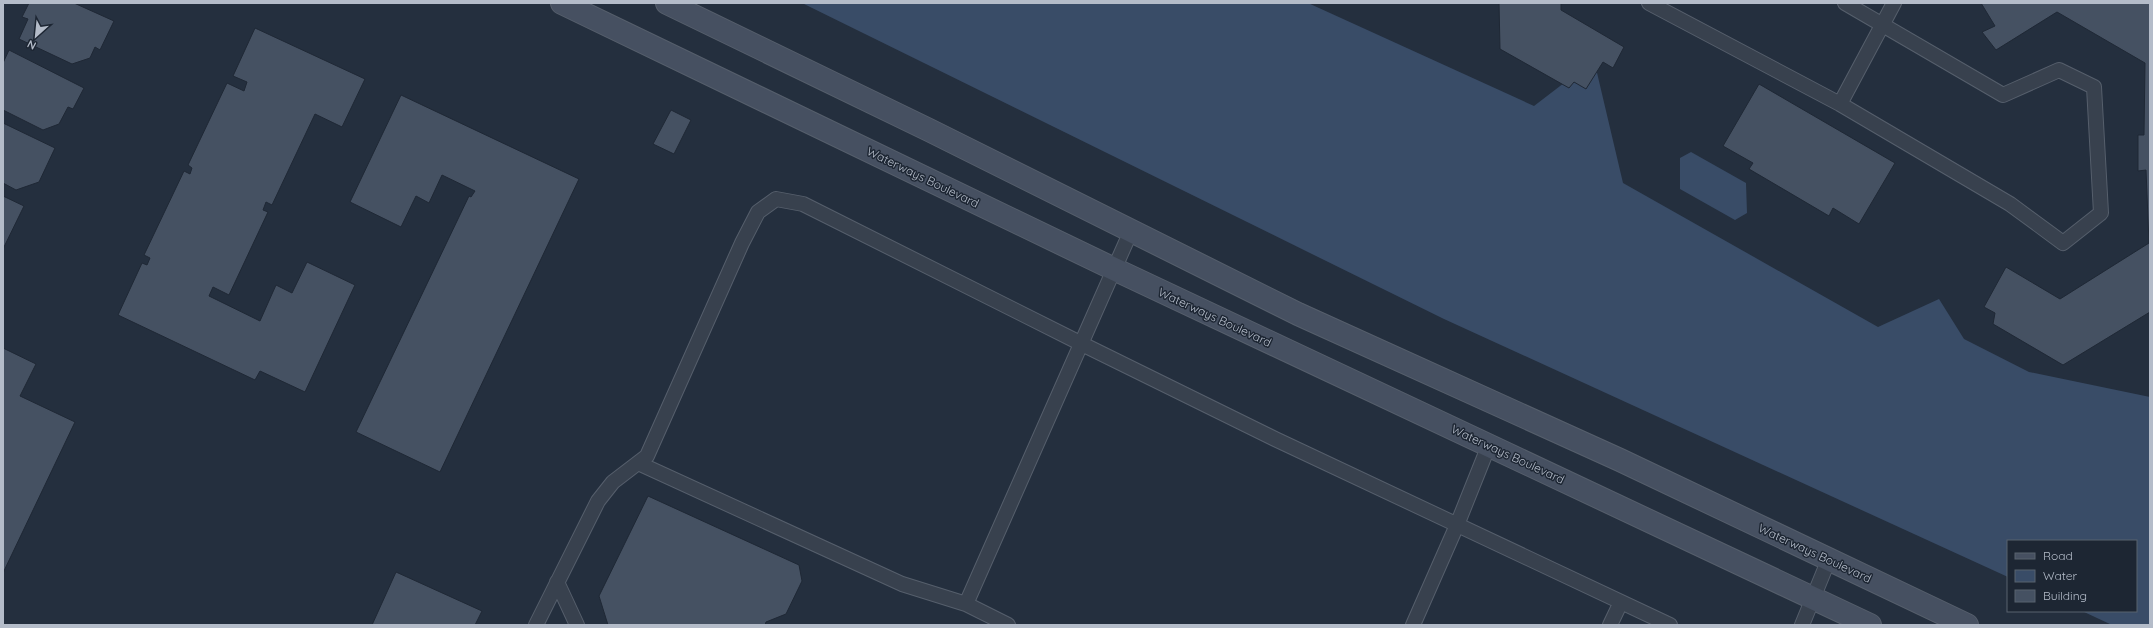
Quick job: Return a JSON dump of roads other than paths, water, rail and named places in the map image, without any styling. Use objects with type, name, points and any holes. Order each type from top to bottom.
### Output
[{"type":"street","name":"Waterways Boulevard","points":[[562,3],[1114,269],[1870,625]]},
{"type":"street","name":"Waterways Boulevard","points":[[668,3],[1298,314],[1620,460],[1967,625]]},
{"type":"lane","points":[[1649,3],[1840,104],[2010,204],[2063,243],[2102,213],[2094,87],[2059,70],[2003,95],[1844,3]]},
{"type":"lane","points":[[1840,104],[1894,3]]},
{"type":"lane","points":[[536,625],[598,501],[613,482],[647,456],[745,236],[758,212],[776,199],[803,204],[1275,439],[1670,625]]},
{"type":"lane","points":[[966,604],[1131,231]]},
{"type":"lane","points":[[1413,625],[1457,525],[1489,445]]},
{"type":"lane","points":[[638,463],[902,584],[966,604],[1008,625]]},
{"type":"lane","points":[[1802,625],[1829,559]]},
{"type":"lane","points":[[557,582],[576,625]]},
{"type":"lane","points":[[1610,625],[1621,602]]},
{"type":"water","points":[[802,3],[1308,3],[1534,106],[1594,60],[1623,183],[1878,327],[1939,299],[1964,339],[2029,372],[2150,397],[2150,625],[2112,625],[2084,612],[2137,612],[2137,540],[2007,540],[2007,577],[1444,319]]},
{"type":"water","points":[[1691,152],[1746,183],[1747,213],[1735,220],[1680,189],[1680,158]]}]
